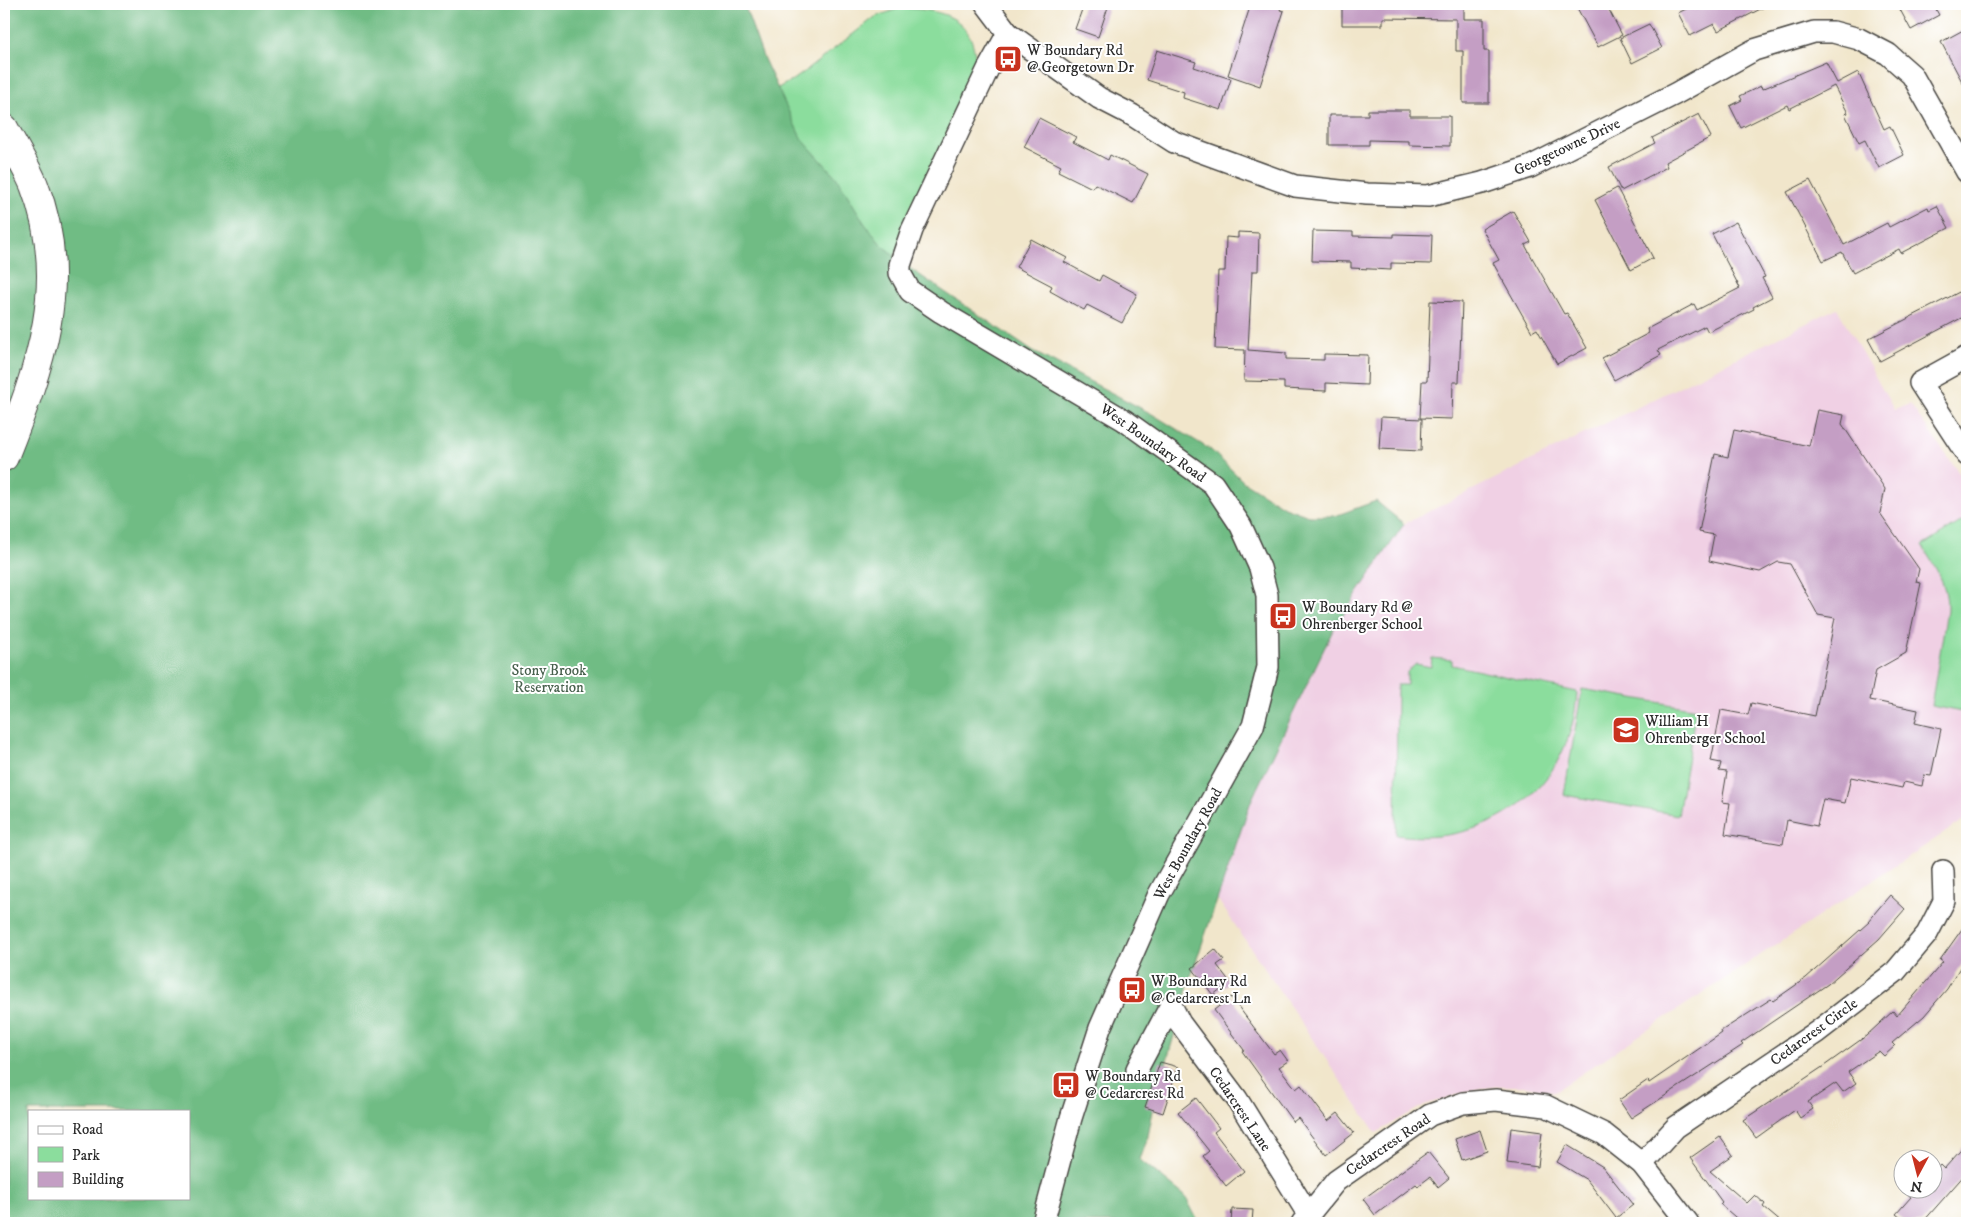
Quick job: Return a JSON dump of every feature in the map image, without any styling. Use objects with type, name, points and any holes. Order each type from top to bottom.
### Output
[{"type":"main road","points":[[4,128],[34,185],[50,243],[52,286],[46,339],[4,457]]},
{"type":"street","name":"Georgetowne Drive","points":[[986,4],[1008,33],[1098,98],[1132,115],[1174,142],[1295,186],[1367,194],[1428,196],[1482,183],[1530,167],[1675,94],[1754,50],[1814,32],[1833,32],[1859,39],[1888,54],[1912,75],[1967,172]]},
{"type":"street","name":"West Boundary Road","points":[[1008,33],[988,69],[912,230],[900,265],[900,273],[910,291],[941,312],[1124,420],[1213,484],[1241,526],[1260,568],[1267,595],[1268,667],[1253,726],[1159,894],[1100,1028],[1071,1118],[1043,1223]]},
{"type":"street","points":[[1967,357],[1920,383],[1967,455]]},
{"type":"street","name":"Cedarcrest Circle","points":[[1642,1164],[1676,1127],[1817,1032],[1895,972],[1927,934],[1944,901],[1943,870]]},
{"type":"street","name":"Cedarcrest Lane","points":[[1138,1069],[1171,1005],[1180,1023],[1237,1099],[1305,1219]]},
{"type":"street","name":"Cedarcrest Road","points":[[1305,1219],[1336,1181],[1430,1115],[1463,1103],[1496,1100],[1546,1106],[1604,1134],[1642,1164],[1688,1223]]},
{"type":"shaded area","name":"William H Ohrenberger School","points":[[1837,308],[1894,410],[1910,404],[1967,484],[1967,818],[1554,1092],[1527,1086],[1500,1086],[1472,1090],[1424,1105],[1376,1133],[1216,897],[1251,801],[1333,630],[1404,524]]},
{"type":"green space","name":"Stony Brook Reservation","points":[[4,4],[744,4],[763,57],[801,138],[837,178],[865,224],[880,243],[902,263],[1032,351],[1152,414],[1211,450],[1244,482],[1284,507],[1309,516],[1335,516],[1376,501],[1404,524],[1333,630],[1251,801],[1190,979],[1154,1106],[1147,1141],[1139,1159],[1185,1196],[1199,1223],[4,1223]]},
{"type":"green space","points":[[900,8],[936,12],[949,16],[960,23],[968,33],[973,45],[976,62],[976,82],[891,264],[705,173],[771,92],[799,76],[875,17]]},
{"type":"green space","points":[[1967,518],[1967,713],[1931,706],[1947,602],[1940,577],[1922,546]]},
{"type":"green space","points":[[1432,658],[1452,660],[1452,665],[1577,692],[1572,727],[1560,757],[1542,783],[1520,805],[1493,821],[1463,832],[1430,837],[1396,835],[1397,685],[1407,685],[1407,672],[1416,664],[1431,667]]},
{"type":"green space","points":[[1582,689],[1696,709],[1678,815],[1564,795]]},
{"type":"building","points":[[1084,4],[1109,4],[1098,37],[1075,29]]},
{"type":"building","points":[[1251,4],[1282,4],[1280,10],[1284,11],[1260,86],[1228,75]]},
{"type":"building","points":[[1342,4],[1464,4],[1464,19],[1484,19],[1484,51],[1489,51],[1489,103],[1463,103],[1463,51],[1456,51],[1456,19],[1383,18],[1383,25],[1342,25]]},
{"type":"building","points":[[1575,4],[1606,4],[1622,35],[1598,47]]},
{"type":"building","points":[[1696,4],[1770,4],[1718,31],[1714,24],[1690,36],[1678,13]]},
{"type":"building","points":[[1897,4],[1933,4],[1939,15],[1911,30]]},
{"type":"building","points":[[1649,24],[1662,48],[1632,63],[1620,38]]},
{"type":"building","points":[[1967,28],[1967,91],[1941,42]]},
{"type":"building","points":[[1157,50],[1196,62],[1194,67],[1231,79],[1221,110],[1183,98],[1184,92],[1147,80]]},
{"type":"building","points":[[1826,62],[1837,83],[1858,72],[1884,129],[1890,126],[1904,155],[1879,168],[1865,140],[1859,143],[1845,114],[1848,113],[1834,86],[1789,109],[1787,105],[1741,128],[1730,106],[1742,100],[1740,96],[1761,86],[1762,89]]},
{"type":"building","points":[[1368,110],[1410,110],[1410,116],[1450,116],[1450,146],[1409,145],[1409,141],[1369,140],[1369,145],[1329,145],[1329,115],[1368,115]]},
{"type":"building","points":[[1699,114],[1711,137],[1665,162],[1667,167],[1621,191],[1609,167],[1655,143],[1652,138]]},
{"type":"building","points":[[1039,118],[1076,137],[1073,142],[1108,160],[1110,155],[1148,174],[1133,203],[1095,184],[1092,188],[1058,171],[1061,166],[1024,147]]},
{"type":"building","points":[[1810,180],[1844,245],[1887,223],[1889,227],[1928,207],[1929,210],[1937,206],[1949,228],[1901,253],[1899,249],[1853,273],[1842,252],[1823,261],[1787,192]]},
{"type":"building","points":[[1617,188],[1653,258],[1631,270],[1595,200]]},
{"type":"building","points":[[1513,211],[1531,242],[1525,245],[1564,314],[1567,313],[1587,348],[1557,364],[1537,329],[1532,332],[1493,263],[1499,260],[1482,229]]},
{"type":"building","points":[[1736,222],[1765,277],[1762,278],[1772,297],[1753,307],[1754,309],[1708,332],[1705,326],[1658,350],[1661,355],[1614,380],[1602,358],[1649,333],[1647,329],[1694,304],[1697,310],[1740,288],[1712,234]]},
{"type":"building","points":[[1313,231],[1353,232],[1353,236],[1394,237],[1394,234],[1432,235],[1431,264],[1391,263],[1391,270],[1351,268],[1351,262],[1312,261]]},
{"type":"building","points":[[1238,232],[1259,233],[1258,271],[1252,271],[1248,350],[1286,353],[1286,359],[1324,360],[1324,354],[1368,355],[1367,385],[1326,383],[1326,391],[1284,389],[1284,382],[1244,381],[1245,350],[1215,349],[1218,271],[1225,271],[1226,237],[1238,238]]},
{"type":"building","points":[[1031,239],[1067,258],[1064,262],[1099,281],[1102,275],[1137,294],[1122,323],[1087,305],[1084,310],[1050,291],[1052,286],[1016,267]]},
{"type":"building","points":[[1967,288],[1967,315],[1880,361],[1868,339]]},
{"type":"building","points":[[1430,301],[1462,302],[1459,382],[1453,382],[1452,419],[1420,418],[1422,381],[1427,381]]},
{"type":"building","points":[[1817,410],[1844,415],[1842,424],[1885,489],[1880,513],[1919,569],[1916,582],[1921,583],[1906,653],[1876,670],[1870,700],[1918,710],[1915,723],[1941,729],[1931,776],[1924,775],[1922,786],[1904,782],[1902,788],[1851,777],[1845,803],[1823,799],[1817,826],[1787,820],[1783,844],[1725,834],[1730,803],[1722,802],[1727,772],[1719,771],[1721,763],[1711,761],[1721,710],[1748,715],[1751,703],[1815,716],[1835,618],[1818,615],[1790,564],[1778,562],[1760,572],[1709,561],[1714,535],[1699,532],[1715,454],[1728,457],[1734,430],[1809,446]]},
{"type":"building","points":[[1381,417],[1422,419],[1421,451],[1379,449]]},
{"type":"building","points":[[1890,895],[1905,909],[1879,939],[1828,984],[1741,1043],[1743,1045],[1631,1118],[1619,1100],[1648,1080],[1649,1083],[1722,1033],[1721,1031],[1771,999],[1773,1001],[1806,978],[1869,922]]},
{"type":"building","points":[[1967,922],[1967,956],[1947,989],[1924,1016],[1892,1043],[1895,1046],[1884,1056],[1879,1051],[1848,1072],[1856,1083],[1843,1092],[1836,1083],[1808,1102],[1813,1109],[1800,1118],[1795,1110],[1756,1138],[1743,1120],[1866,1036],[1893,1011],[1897,1016],[1943,962],[1940,960]]},
{"type":"building","points":[[1215,949],[1224,960],[1217,965],[1230,982],[1213,995],[1192,968]]},
{"type":"building","points":[[1231,997],[1274,1054],[1280,1050],[1288,1061],[1279,1067],[1296,1089],[1301,1085],[1328,1121],[1338,1113],[1354,1133],[1326,1155],[1298,1118],[1293,1122],[1214,1010]]},
{"type":"building","points":[[1160,1062],[1178,1067],[1163,1113],[1145,1107]]},
{"type":"building","points":[[1196,1098],[1219,1128],[1214,1132],[1244,1171],[1226,1186],[1203,1156],[1209,1151],[1178,1112]]},
{"type":"building","points":[[1511,1128],[1542,1132],[1538,1167],[1507,1163]]},
{"type":"building","points":[[1480,1130],[1487,1151],[1462,1160],[1455,1139]]},
{"type":"building","points":[[1720,1137],[1733,1155],[1710,1171],[1747,1203],[1755,1195],[1765,1204],[1763,1207],[1782,1223],[1742,1223],[1720,1204],[1722,1202],[1690,1158]]},
{"type":"building","points":[[1967,1143],[1967,1172],[1944,1198],[1944,1169]]},
{"type":"building","points":[[1567,1145],[1603,1167],[1633,1205],[1616,1218],[1587,1180],[1557,1162]]},
{"type":"building","points":[[1428,1152],[1449,1178],[1438,1187],[1430,1177],[1418,1186],[1416,1184],[1375,1215],[1363,1199]]},
{"type":"building","points":[[1908,1200],[1942,1200],[1922,1223],[1907,1223],[1896,1214]]},
{"type":"building","points":[[1232,1209],[1253,1210],[1252,1223],[1231,1223]]},
{"type":"place","name":"W Boundary Rd @ Georgetown Dr","points":[[1008,59]]},
{"type":"place","name":"W Boundary Rd @ Ohrenberger School","points":[[1283,616]]},
{"type":"place","name":"William H Ohrenberger School","points":[[1626,730]]},
{"type":"place","name":"W Boundary Rd @ Cedarcrest Ln","points":[[1132,990]]},
{"type":"place","name":"W Boundary Rd @ Cedarcrest Rd","points":[[1066,1085]]}]
